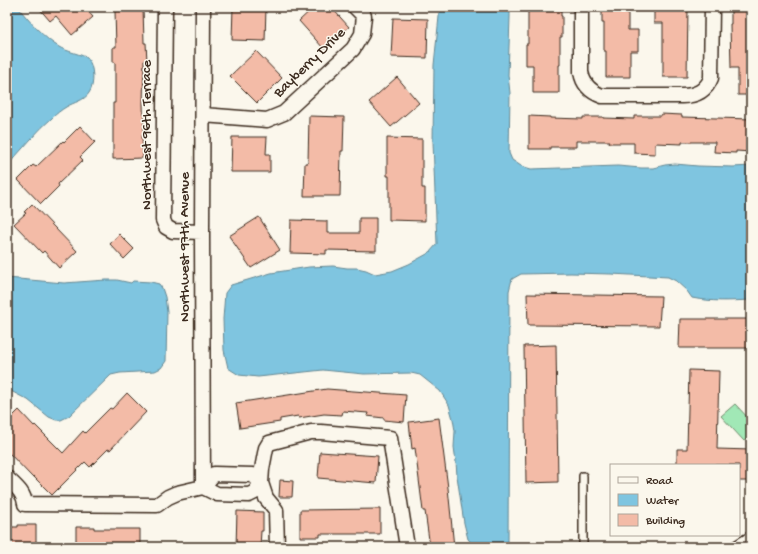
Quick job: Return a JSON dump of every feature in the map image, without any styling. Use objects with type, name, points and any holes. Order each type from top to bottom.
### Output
[{"type":"street","name":"Northwest 96th Terrace","points":[[165,7],[163,220],[166,227],[173,231],[202,232]]},
{"type":"street","name":"Northwest 97th Avenue","points":[[203,7],[203,487]]},
{"type":"street","name":"Bayberry Drive","points":[[203,115],[267,120],[284,113],[353,49],[362,34],[364,16],[355,7]]},
{"type":"street","points":[[581,7],[581,72],[583,80],[589,88],[598,94],[608,96],[689,96],[703,90],[709,82],[711,73],[712,7]]},
{"type":"street","points":[[277,547],[276,510],[266,498],[261,483],[266,448],[269,443],[312,432],[321,432],[390,438],[407,547]]},
{"type":"street","points":[[7,478],[21,492],[25,498],[25,504],[157,505],[168,497],[177,493],[203,487],[214,474],[253,475],[261,483]]},
{"type":"street","points":[[203,487],[217,494],[248,495],[255,492],[261,483]]},
{"type":"lane","points":[[583,476],[583,547]]},
{"type":"lane","points":[[732,547],[751,535]]},
{"type":"green space","points":[[735,404],[751,421],[751,435],[744,441],[721,416]]},
{"type":"water","points":[[7,7],[18,7],[37,29],[54,44],[87,58],[91,65],[93,80],[91,89],[87,96],[82,100],[64,108],[47,123],[14,158],[7,169]]},
{"type":"water","points":[[440,7],[510,7],[508,75],[510,93],[509,153],[512,160],[521,166],[531,169],[618,166],[653,168],[675,164],[733,167],[751,166],[751,300],[714,301],[692,298],[676,281],[668,277],[571,273],[521,274],[512,279],[509,291],[508,547],[475,547],[468,539],[457,476],[454,447],[455,431],[449,405],[440,391],[420,375],[411,373],[364,374],[323,370],[258,377],[239,375],[228,368],[224,350],[223,319],[225,293],[231,285],[271,273],[309,267],[333,266],[357,268],[375,274],[392,271],[429,253],[437,244],[433,142],[434,65]]},
{"type":"water","points":[[7,278],[64,283],[117,280],[131,283],[133,281],[159,284],[165,297],[167,312],[166,361],[161,368],[155,371],[111,375],[69,416],[61,420],[56,420],[49,417],[28,400],[7,389]]},
{"type":"building","points":[[38,7],[84,7],[93,17],[72,35],[56,16],[50,21]]},
{"type":"building","points":[[121,7],[143,7],[144,43],[146,43],[147,61],[144,61],[144,134],[142,134],[143,158],[113,159],[115,62],[113,62],[113,47],[116,47],[115,11],[121,11]]},
{"type":"building","points":[[233,7],[266,7],[265,41],[232,40]]},
{"type":"building","points":[[314,7],[331,7],[349,27],[324,49],[299,21]]},
{"type":"building","points":[[528,7],[561,7],[562,37],[560,37],[559,93],[533,93],[533,65],[526,65],[526,44],[528,44]]},
{"type":"building","points":[[602,7],[628,7],[628,30],[638,30],[638,51],[630,51],[630,77],[606,77],[606,51],[604,51],[604,23],[602,23]]},
{"type":"building","points":[[654,7],[688,7],[687,77],[663,77],[663,23],[654,23]]},
{"type":"building","points":[[731,7],[751,7],[751,95],[738,95],[738,68],[731,68]]},
{"type":"building","points":[[393,18],[428,19],[427,58],[391,57]]},
{"type":"building","points":[[256,51],[282,78],[257,103],[230,76]]},
{"type":"building","points":[[397,77],[419,103],[391,127],[369,102]]},
{"type":"building","points":[[661,114],[682,115],[682,117],[751,119],[751,152],[714,152],[715,142],[682,142],[682,144],[655,143],[655,154],[634,153],[634,143],[609,143],[610,141],[576,141],[576,147],[529,149],[529,116],[583,119],[583,117],[603,117],[634,119],[634,116],[661,116]]},
{"type":"building","points":[[309,116],[344,117],[343,151],[341,151],[340,196],[304,196],[305,163],[308,163]]},
{"type":"building","points":[[80,126],[95,142],[80,157],[83,160],[58,184],[59,186],[41,204],[18,180],[33,165],[36,167]]},
{"type":"building","points":[[232,137],[267,137],[266,154],[270,154],[270,172],[231,172]]},
{"type":"building","points":[[387,138],[422,139],[422,188],[425,188],[425,221],[389,220]]},
{"type":"building","points":[[32,204],[77,251],[59,268],[44,251],[42,253],[14,224],[26,213],[24,212]]},
{"type":"building","points":[[259,217],[280,250],[251,268],[229,236]]},
{"type":"building","points":[[359,218],[376,218],[376,251],[326,250],[326,254],[290,253],[291,220],[327,221],[327,233],[359,233]]},
{"type":"building","points":[[119,234],[134,249],[124,259],[110,244]]},
{"type":"building","points":[[527,294],[661,296],[659,326],[528,325]]},
{"type":"building","points":[[680,319],[751,319],[751,348],[679,348]]},
{"type":"building","points":[[556,345],[558,482],[526,483],[524,346]]},
{"type":"building","points":[[689,370],[719,371],[717,449],[751,450],[751,481],[740,481],[740,464],[677,464],[677,449],[687,449]]},
{"type":"building","points":[[327,389],[406,395],[404,422],[384,420],[384,418],[367,416],[368,413],[343,411],[342,415],[324,414],[299,418],[298,416],[280,419],[280,422],[240,428],[236,403]]},
{"type":"building","points":[[127,393],[146,412],[110,450],[108,449],[90,467],[85,462],[52,495],[7,451],[7,422],[19,410],[63,453],[83,431],[85,433],[110,408],[112,409]]},
{"type":"building","points":[[439,418],[454,547],[430,547],[425,511],[423,511],[415,448],[412,449],[409,422]]},
{"type":"building","points":[[320,452],[378,456],[376,483],[318,478]]},
{"type":"building","points":[[280,480],[293,481],[292,497],[279,497]]},
{"type":"building","points":[[380,509],[380,534],[320,534],[320,537],[300,537],[300,510]]},
{"type":"building","points":[[237,511],[263,512],[263,531],[261,531],[260,547],[236,547]]},
{"type":"building","points":[[18,525],[36,525],[36,547],[7,547],[7,527],[18,527]]},
{"type":"building","points":[[76,527],[94,527],[94,529],[140,529],[140,547],[76,547]]}]
